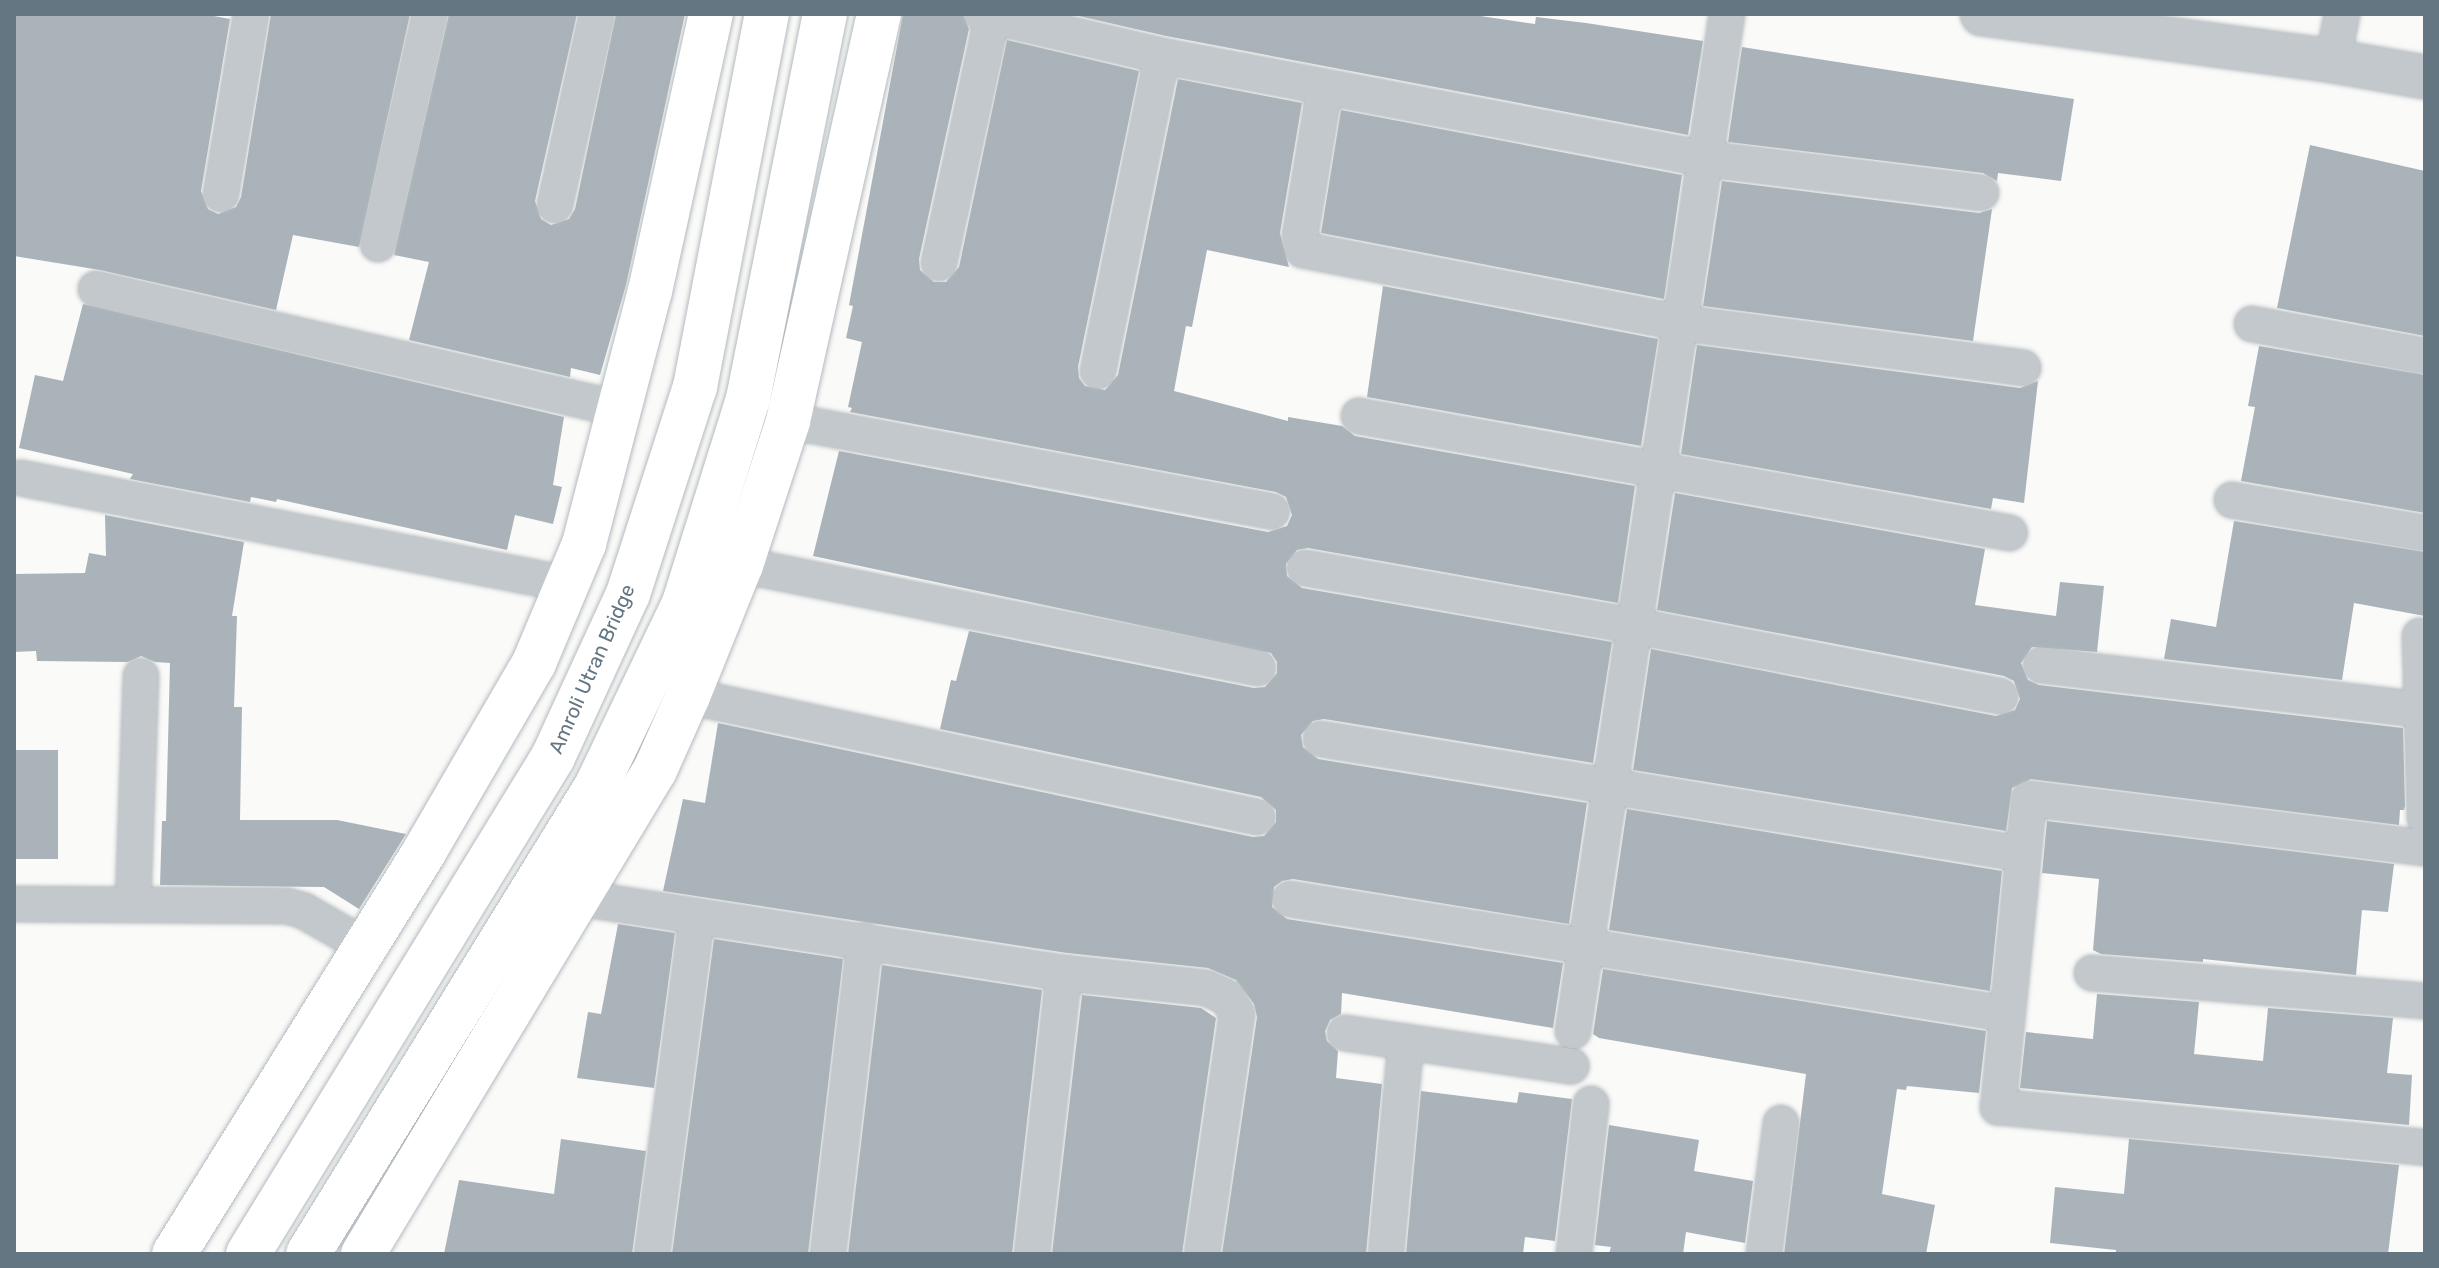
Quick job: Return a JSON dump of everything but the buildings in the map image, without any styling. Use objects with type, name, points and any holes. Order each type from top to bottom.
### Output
[{"type":"main road","points":[[174,1254],[365,946],[534,663],[584,544],[650,291],[711,14]]},
{"type":"main road","name":"Amroli Utran Bridge","points":[[248,1254],[553,757],[628,594],[695,387],[767,14]]},
{"type":"main road","points":[[308,1254],[596,787],[684,603],[748,399],[825,14]]},
{"type":"main road","points":[[363,1254],[655,770],[688,696],[741,565],[788,421],[879,14]]},
{"type":"street","points":[[221,194],[251,14]]},
{"type":"street","points":[[378,244],[430,14]]},
{"type":"street","points":[[555,205],[597,14]]},
{"type":"street","points":[[1573,1031],[1727,14]]},
{"type":"street","points":[[1982,14],[2333,61],[2425,77]]},
{"type":"street","points":[[2333,61],[2342,14]]},
{"type":"street","points":[[939,263],[987,15],[1162,56],[1706,159],[1981,193]]},
{"type":"street","points":[[1098,371],[1162,56]]},
{"type":"street","points":[[1325,87],[1300,236],[1303,250],[1682,323],[2023,368]]},
{"type":"street","points":[[96,289],[620,409]]},
{"type":"street","points":[[2252,324],[2425,356]]},
{"type":"street","points":[[1359,416],[2010,533]]},
{"type":"street","points":[[788,421],[1272,512]]},
{"type":"street","points":[[21,478],[567,584]]},
{"type":"street","points":[[2232,500],[2425,533]]},
{"type":"street","points":[[741,565],[1258,668]]},
{"type":"street","points":[[1305,568],[1635,626],[2000,696]]},
{"type":"street","points":[[2420,636],[2425,818]]},
{"type":"street","points":[[2041,665],[2422,710]]},
{"type":"street","points":[[133,904],[141,676]]},
{"type":"street","points":[[688,696],[1257,817]]},
{"type":"street","points":[[1321,739],[2023,854]]},
{"type":"street","points":[[2425,848],[2029,799],[1998,1107],[2425,1147]]},
{"type":"street","points":[[579,898],[1064,973],[1206,988],[1228,998],[1237,1014],[1202,1254]]},
{"type":"street","points":[[1290,899],[2007,1014]]},
{"type":"street","points":[[14,904],[287,906],[304,911],[365,946]]},
{"type":"street","points":[[652,1254],[697,918]]},
{"type":"street","points":[[828,1254],[865,940]]},
{"type":"street","points":[[1032,1254],[1064,973]]},
{"type":"street","points":[[2092,973],[2425,1001]]},
{"type":"street","points":[[1345,1033],[1571,1066]]},
{"type":"street","points":[[1386,1254],[1406,1042]]},
{"type":"street","points":[[1574,1254],[1591,1104]]},
{"type":"street","points":[[1764,1254],[1781,1123]]}]
